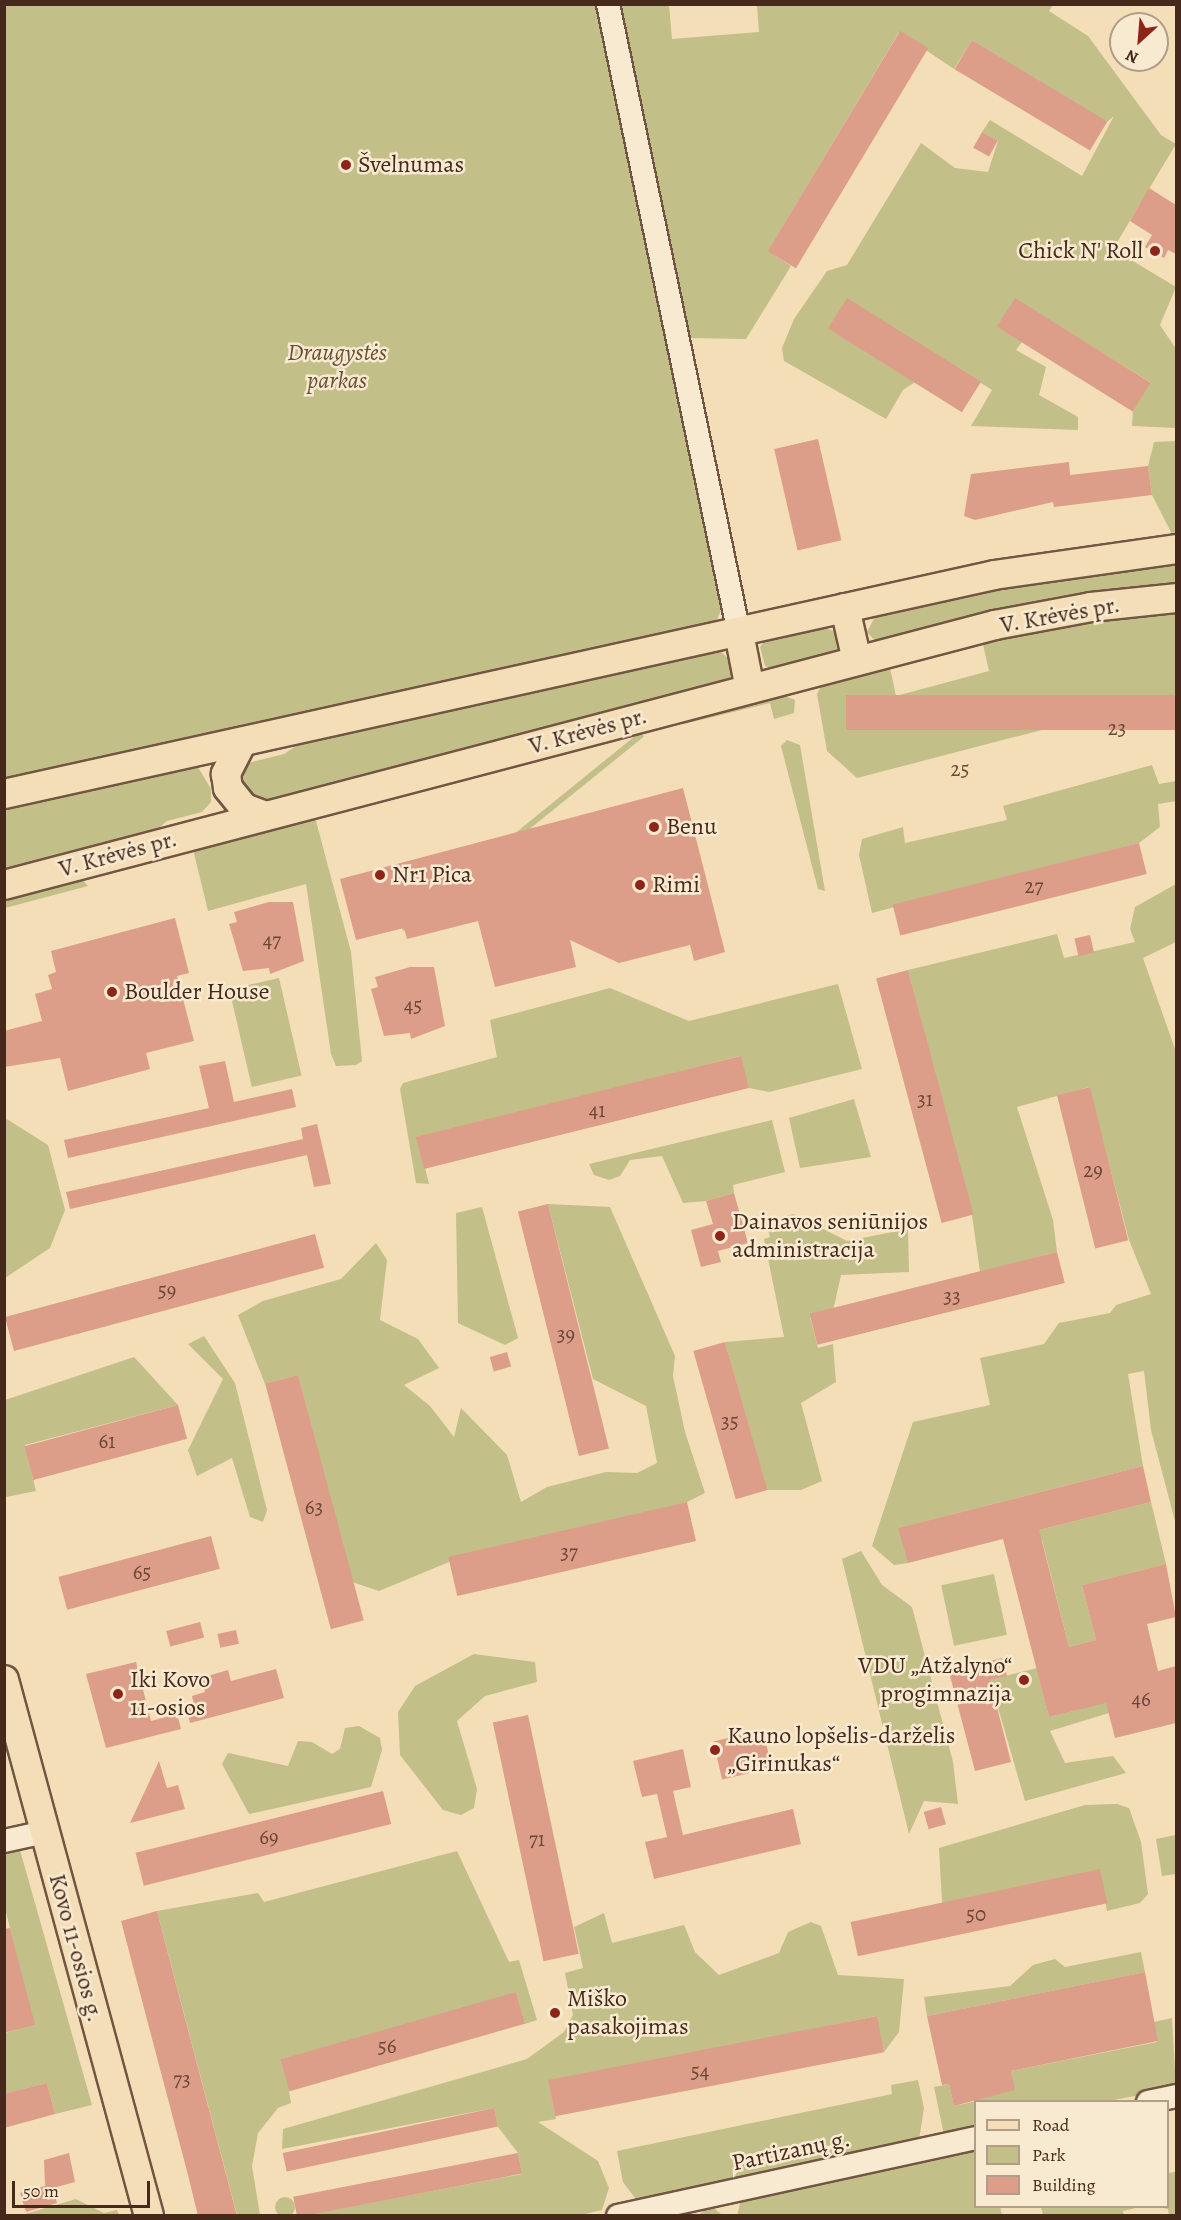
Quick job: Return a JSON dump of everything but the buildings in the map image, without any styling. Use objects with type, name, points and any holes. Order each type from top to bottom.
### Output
[{"type":"main road","name":"V. Krėvės pr.","points":[[4,794],[994,575],[1176,549]]},
{"type":"main road","name":"V. Krėvės pr.","points":[[4,885],[262,815],[857,661],[1041,616],[1176,598]]},
{"type":"main road","points":[[845,608],[857,661]]},
{"type":"main road","points":[[739,633],[750,689]]},
{"type":"main road","points":[[242,742],[226,774],[228,788],[244,808],[262,815]]},
{"type":"main road","points":[[189,753],[206,765],[216,790],[203,831]]},
{"type":"main road","name":"Kovo 11-osios g.","points":[[4,1680],[149,2216]]},
{"type":"street","points":[[608,4],[739,633]]},
{"type":"street","points":[[4,1841],[45,1832]]},
{"type":"street","points":[[1157,2100],[1176,2096]]},
{"type":"street","name":"Partizanų g.","points":[[618,2216],[974,2138]]},
{"type":"green space","name":"Draugystės parkas","points":[[4,5],[597,5],[724,603],[716,622],[5,784]]},
{"type":"green space","points":[[615,5],[669,5],[672,39],[759,32],[757,5],[1053,5],[1049,11],[1088,36],[1109,64],[1109,72],[1115,72],[1161,135],[1176,144],[1113,249],[1176,287],[1160,325],[1176,349],[1176,428],[1132,426],[1133,410],[1150,382],[1015,299],[998,327],[1022,342],[1016,350],[1046,367],[1039,395],[1078,417],[1078,430],[971,426],[992,390],[847,299],[829,329],[915,382],[903,390],[886,419],[784,361],[782,348],[794,319],[827,271],[847,265],[921,143],[955,168],[988,172],[998,141],[982,132],[990,120],[1082,176],[1114,116],[1107,122],[972,40],[954,69],[899,32],[768,251],[791,266],[746,339],[689,338]]},
{"type":"green space","points":[[1176,441],[1175,540],[1152,495],[1148,466],[1154,442]]},
{"type":"green space","points":[[1176,562],[1176,589],[877,643],[867,632],[876,615],[1066,573]]},
{"type":"green space","points":[[1176,613],[1176,695],[857,778],[827,751],[817,694],[824,680],[889,663],[896,696],[989,671],[982,640],[1065,622]]},
{"type":"green space","points":[[818,625],[836,632],[837,650],[829,656],[776,671],[765,666],[760,647],[767,637]]},
{"type":"green space","points":[[719,650],[733,663],[730,680],[258,807],[243,800],[236,766],[284,754],[305,740]]},
{"type":"green space","points":[[778,693],[795,700],[794,713],[774,719],[770,703],[684,724],[683,718]]},
{"type":"green space","points":[[640,732],[644,737],[404,931],[400,926]]},
{"type":"green space","points":[[787,740],[800,745],[825,891],[818,889],[781,746]]},
{"type":"green space","points":[[196,764],[211,789],[211,802],[202,812],[167,821],[154,832],[5,873],[5,805]]},
{"type":"green space","points":[[1152,765],[1159,784],[1176,781],[1176,801],[1158,804],[1160,827],[1139,843],[872,913],[859,855],[862,839],[903,827],[905,843],[1007,820],[1003,806]]},
{"type":"green space","points":[[310,816],[316,821],[351,952],[362,1061],[356,1065],[336,1066],[331,1054],[306,884],[208,911],[192,845]]},
{"type":"green space","points":[[78,875],[88,886],[5,908],[5,895]]},
{"type":"green space","points":[[1176,884],[1176,942],[1143,958],[1176,1052],[1176,1525],[1151,1430],[1144,1371],[1128,1374],[1143,1466],[899,1528],[908,1563],[894,1565],[872,1546],[913,1422],[990,1405],[980,1358],[1044,1344],[1059,1323],[1110,1313],[1116,1305],[1151,1294],[1129,1240],[1089,1087],[1017,1107],[1053,1220],[1057,1252],[980,1272],[972,1215],[908,970],[1057,934],[1064,958],[1135,942],[1130,929],[1135,907]]},
{"type":"green space","points":[[279,978],[301,1075],[252,1087],[229,989]]},
{"type":"green space","points":[[838,984],[862,1069],[769,1092],[749,1088],[740,1056],[418,1140],[429,1184],[416,1183],[400,1089],[403,1083],[497,1057],[490,1020],[610,988],[689,1021]]},
{"type":"green space","points":[[854,1099],[871,1157],[800,1168],[789,1118]]},
{"type":"green space","points":[[5,1118],[48,1145],[65,1210],[50,1248],[5,1278]]},
{"type":"green space","points":[[772,1120],[785,1172],[733,1185],[734,1193],[706,1201],[683,1203],[662,1156],[630,1160],[620,1176],[609,1180],[594,1175],[589,1164]]},
{"type":"green space","points":[[548,1204],[610,1207],[675,1356],[673,1376],[685,1432],[705,1493],[687,1502],[449,1562],[379,1591],[352,1582],[298,1375],[265,1384],[238,1315],[263,1301],[341,1279],[376,1243],[387,1260],[380,1320],[418,1339],[439,1368],[404,1385],[430,1406],[454,1437],[461,1408],[507,1455],[521,1502],[547,1487],[606,1472],[637,1473],[657,1463],[646,1406],[593,1379]]},
{"type":"green space","points":[[482,1207],[518,1338],[505,1345],[458,1323],[456,1213]]},
{"type":"green space","points":[[793,1214],[847,1241],[908,1229],[909,1272],[841,1275],[833,1311],[810,1317],[818,1348],[833,1344],[836,1382],[801,1403],[822,1481],[801,1490],[767,1490],[725,1342],[784,1337],[764,1239],[770,1237],[766,1222]]},
{"type":"green space","points":[[204,1336],[235,1383],[267,1510],[263,1522],[250,1517],[232,1458],[197,1476],[188,1450],[223,1379],[188,1344]]},
{"type":"green space","points":[[134,1357],[178,1405],[25,1445],[36,1491],[6,1497],[5,1400]]},
{"type":"green space","points":[[1151,1502],[1166,1564],[1082,1585],[1096,1640],[1069,1647],[1042,1540],[1031,1532]]},
{"type":"green space","points":[[861,1551],[882,1585],[912,1607],[953,1762],[958,1804],[924,1801],[909,1834],[842,1559]]},
{"type":"green space","points":[[994,1574],[1007,1635],[954,1646],[941,1585]]},
{"type":"green space","points":[[474,1654],[535,1662],[537,1682],[485,1696],[457,1721],[477,1789],[474,1808],[461,1815],[443,1810],[400,1755],[398,1712],[415,1686]]},
{"type":"green space","points":[[1094,1654],[1109,1713],[1050,1731],[1065,1763],[1113,1756],[1126,1773],[1025,1801],[990,1680],[1037,1668],[1049,1717],[1084,1708]]},
{"type":"green space","points":[[359,1726],[380,1738],[382,1750],[371,1787],[249,1814],[222,1764],[228,1753],[288,1766],[298,1741],[312,1742],[332,1754],[340,1749],[345,1728]]},
{"type":"green space","points":[[1117,1804],[1129,1808],[1141,1842],[1148,1894],[1140,1903],[1107,1911],[1100,1870],[942,1903],[939,1848],[1085,1805]]},
{"type":"green space","points":[[1176,1835],[1176,1874],[1162,1876],[1156,1839]]},
{"type":"green space","points":[[20,1850],[92,2105],[55,2114],[47,2083],[5,2094],[5,2033],[34,2025],[5,1908],[5,1854]]},
{"type":"green space","points":[[457,1851],[509,1962],[519,1960],[537,2020],[525,2024],[516,1992],[289,2091],[291,2103],[278,2108],[258,2133],[252,2166],[260,2215],[237,2215],[157,1911],[258,1893],[264,1902]]},
{"type":"green space","points":[[604,1913],[612,1943],[684,1925],[695,1952],[719,1975],[779,1953],[788,1932],[811,1922],[821,1926],[838,1975],[904,1979],[899,2032],[884,2052],[876,2016],[549,2083],[556,2119],[538,2122],[598,2161],[609,2188],[602,2210],[576,2216],[306,2215],[522,2174],[518,2153],[498,2127],[494,2108],[282,2149],[283,2129],[527,2059],[564,2032],[573,2015],[565,1973],[583,1968],[574,1927]]},
{"type":"green space","points":[[1141,1952],[1145,1972],[927,2016],[924,1997],[1010,1986],[1033,1965],[1055,1959],[1065,1967]]},
{"type":"green space","points":[[1172,2018],[1176,2088],[1114,2100],[977,2100],[972,2079],[994,2094],[1014,2090],[1011,2071],[1157,2042],[1154,2022]]},
{"type":"green space","points":[[918,2080],[924,2108],[919,2140],[638,2202],[623,2182],[617,2151],[892,2094],[891,2085]]},
{"type":"green space","points":[[949,2084],[954,2106],[974,2102],[974,2128],[944,2135],[934,2087]]},
{"type":"green space","points":[[974,2149],[974,2208],[1000,2208],[1002,2215],[737,2216],[741,2199]]},
{"type":"green space","points":[[1176,2172],[1176,2215],[1169,2215],[1168,2209],[1162,2208],[1169,2208],[1169,2173]]},
{"type":"green space","points":[[281,2197],[289,2197],[295,2203],[295,2211],[289,2217],[281,2217],[275,2211],[275,2203]]},
{"type":"green space","points":[[76,2199],[104,2213],[117,2210],[119,2215],[22,2215]]},
{"type":"green space","points":[[714,2208],[722,2215],[699,2215],[705,2209]]},
{"type":"green space","points":[[1041,2208],[1136,2208],[1123,2211],[1124,2216],[1043,2215]]},
{"type":"place","name":"Švelnumas","points":[[346,165]]},
{"type":"place","name":"Chick N' Roll","points":[[1155,251]]},
{"type":"place","name":"Benu","points":[[654,827]]},
{"type":"place","name":"Nr1 Pica","points":[[380,875]]},
{"type":"place","name":"Rimi","points":[[640,885]]},
{"type":"place","name":"Boulder House","points":[[112,992]]},
{"type":"place","name":"Dainavos seniūnijos administracija","points":[[720,1236]]},
{"type":"place","name":"VDU „Atžalyno“ progimnazija","points":[[1024,1680]]},
{"type":"place","name":"Iki Kovo 11-osios","points":[[118,1694]]},
{"type":"place","name":"Kauno lopšelis-darželis „Girinukas“","points":[[715,1750]]},
{"type":"place","name":"Miško pasakojimas","points":[[555,2013]]}]
